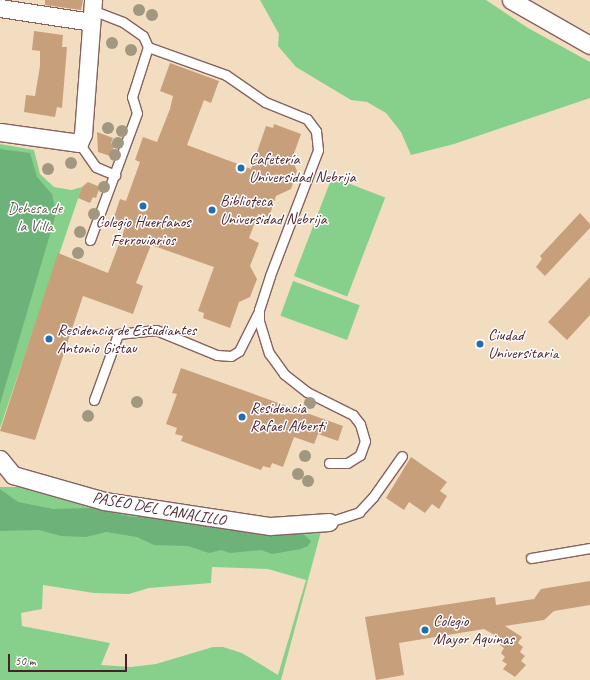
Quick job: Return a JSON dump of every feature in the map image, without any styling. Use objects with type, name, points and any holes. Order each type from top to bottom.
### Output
[{"type":"street","points":[[511,0],[590,45]]},
{"type":"street","points":[[0,8],[92,11],[84,134],[79,143],[0,132]]},
{"type":"street","name":"PASEO DEL CANALILLO","points":[[0,459],[13,475],[104,501],[270,526],[329,522]]},
{"type":"lane","points":[[90,240],[137,113],[132,97],[148,47],[143,36],[123,22],[92,11]]},
{"type":"lane","points":[[94,400],[118,334],[156,330],[217,355],[232,356],[239,351],[260,310],[318,150],[316,131],[307,120],[265,102],[226,75],[148,47]]},
{"type":"lane","points":[[79,143],[96,167],[115,175]]},
{"type":"lane","points":[[260,310],[264,342],[284,374],[307,392],[353,415],[360,424],[365,441],[360,455],[347,463],[329,463]]},
{"type":"lane","points":[[329,522],[359,512],[373,497],[402,456]]},
{"type":"lane","points":[[531,558],[590,548]]},
{"type":"green space","points":[[260,0],[486,0],[528,28],[590,62],[590,98],[454,144],[411,155],[401,132],[386,113],[367,102],[351,100],[296,67],[278,46],[279,34]]},
{"type":"green space","name":"Dehesa de la Villa","points":[[0,144],[34,150],[40,174],[54,187],[71,190],[82,187],[0,428]]},
{"type":"green space","name":"Dehesa de la Villa","points":[[0,149],[30,153],[37,177],[52,194],[56,214],[0,404]]},
{"type":"green space","points":[[332,177],[385,197],[347,296],[294,276]]},
{"type":"green space","points":[[293,281],[360,305],[347,340],[280,316]]},
{"type":"green space","points":[[0,487],[25,487],[322,528],[281,680],[0,680]],"holes":[[[212,567],[268,569],[306,580],[278,675],[242,653],[223,647],[213,647],[156,664],[131,667],[101,665],[110,643],[22,626],[21,613],[42,609],[43,585],[94,593],[129,594],[149,588],[211,583]]]},
{"type":"green space","points":[[0,489],[18,502],[53,509],[90,508],[132,517],[171,517],[300,531],[311,541],[308,546],[301,549],[272,554],[261,550],[230,553],[221,550],[209,553],[188,546],[154,545],[137,537],[106,532],[86,537],[61,536],[39,530],[0,531]]},
{"type":"building","points":[[45,0],[83,0],[81,10],[45,5]]},
{"type":"building","points":[[34,31],[63,35],[62,47],[67,47],[62,108],[57,107],[55,117],[24,112],[26,95],[35,96],[40,66],[40,51],[32,50]]},
{"type":"building","points":[[170,63],[219,81],[211,103],[204,100],[187,145],[251,169],[266,126],[273,128],[274,124],[301,134],[292,159],[297,171],[291,189],[276,196],[269,217],[258,214],[249,238],[259,243],[250,266],[257,279],[250,297],[239,302],[230,328],[203,318],[204,313],[198,311],[214,267],[151,245],[136,283],[143,286],[133,314],[83,296],[35,440],[0,431],[58,253],[108,273],[125,228],[112,223],[120,199],[126,201],[140,162],[135,160],[143,137],[157,142],[170,109],[173,96],[160,91]]},
{"type":"building","points":[[97,132],[113,138],[111,143],[115,145],[110,156],[98,152]]},
{"type":"building","points":[[88,182],[100,187],[96,198],[93,197],[90,203],[78,198],[82,187]]},
{"type":"building","points":[[580,213],[590,224],[590,228],[545,276],[536,267],[542,259],[540,256]]},
{"type":"building","points":[[590,277],[590,315],[567,340],[548,322]]},
{"type":"building","name":"Residencia Rafael Alberti","points":[[181,368],[343,426],[338,441],[318,434],[314,444],[294,437],[283,467],[272,463],[270,468],[263,466],[261,470],[181,441],[183,436],[175,434],[177,428],[166,424],[177,394],[172,393]]},
{"type":"building","points":[[411,457],[447,482],[440,491],[447,496],[439,509],[432,504],[425,513],[409,502],[404,510],[386,498]]},
{"type":"building","name":"Colegio Mayor Aquinas","points":[[590,581],[590,605],[554,611],[544,620],[505,626],[522,637],[518,643],[523,647],[520,652],[525,656],[521,661],[526,665],[515,677],[503,669],[507,664],[502,661],[505,657],[501,653],[504,648],[500,645],[503,640],[484,629],[399,643],[404,675],[376,680],[365,617],[495,597],[496,605],[534,599],[541,589]]},
{"type":"place","name":"Cafetería Universidad Nebrija","points":[[241,168]]},
{"type":"place","name":"Colegio Huerfanos Ferroviarios","points":[[143,206]]},
{"type":"place","name":"Biblioteca Universidad Nebrija","points":[[212,210]]},
{"type":"place","name":"Residencia de Estudiantes Antonio Gistau","points":[[49,339]]},
{"type":"place","name":"Ciudad Universitaria","points":[[480,344]]},
{"type":"place","name":"Residencia Rafael Alberti","points":[[242,417]]},
{"type":"place","name":"Colegio Mayor Aquinas","points":[[425,630]]}]
